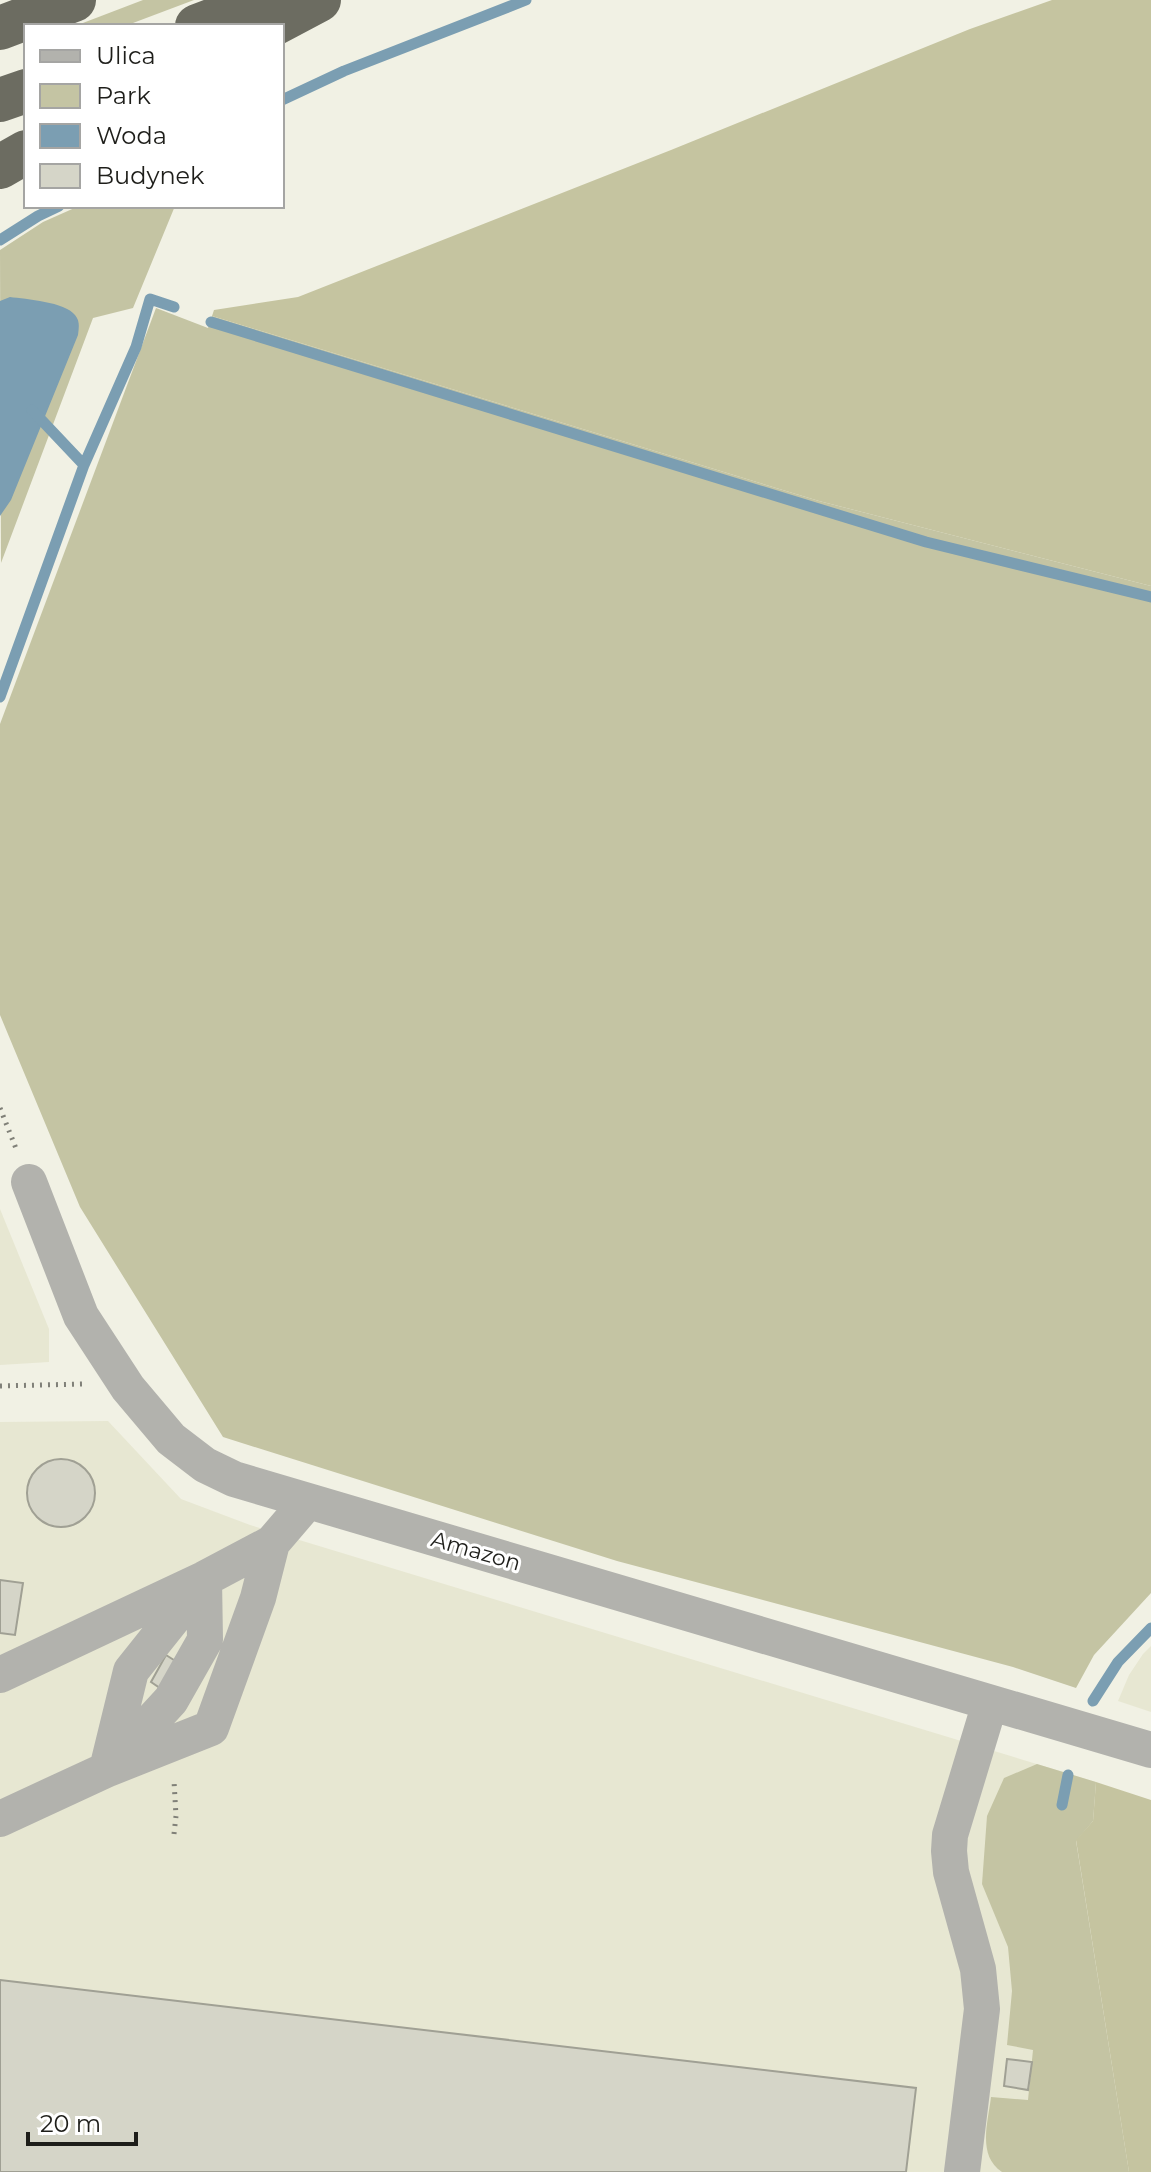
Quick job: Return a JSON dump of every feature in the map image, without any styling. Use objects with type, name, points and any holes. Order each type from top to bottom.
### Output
[{"type":"highway","points":[[0,28],[74,0]]},
{"type":"highway","points":[[202,24],[267,0]]},
{"type":"highway","points":[[274,24],[319,0]]},
{"type":"highway","points":[[0,100],[24,92]]},
{"type":"highway","points":[[0,167],[24,153]]},
{"type":"street","name":"Amazon","points":[[29,1182],[81,1316],[128,1388],[171,1439],[205,1465],[234,1479],[1151,1750]]},
{"type":"street","points":[[0,1675],[204,1579],[272,1543],[308,1501]]},
{"type":"street","points":[[0,1819],[108,1769],[211,1728],[258,1598],[272,1543]]},
{"type":"street","points":[[108,1769],[131,1671],[204,1579]]},
{"type":"street","points":[[108,1769],[171,1700],[205,1640],[204,1579]]},
{"type":"street","points":[[962,2172],[982,2009],[978,1969],[951,1872],[949,1851],[950,1835],[990,1703]]},
{"type":"path","points":[[0,1108],[29,1182]]},
{"type":"path","points":[[0,1386],[80,1385],[118,1372]]},
{"type":"path","points":[[163,1746],[174,1769],[174,1834]]},
{"type":"shaded area","points":[[0,1209],[49,1329],[49,1362],[0,1365]]},
{"type":"shaded area","points":[[108,1421],[181,1499],[250,1525],[1096,1782],[1093,1821],[1076,1841],[1129,2172],[0,2172],[0,1422]]},
{"type":"shaded area","points":[[1151,1646],[1151,1712],[1118,1701],[1129,1675]]},
{"type":"green space","points":[[143,0],[194,0],[130,24],[80,24]]},
{"type":"green space","points":[[1052,0],[1151,0],[1151,586],[819,501],[212,316],[214,310],[298,297],[970,29]]},
{"type":"green space","points":[[74,208],[174,208],[133,308],[93,318],[1,563],[0,250],[43,222]]},
{"type":"green space","points":[[156,308],[208,328],[212,316],[819,501],[1151,586],[1151,1593],[1094,1655],[1076,1688],[1013,1667],[617,1561],[223,1437],[80,1207],[0,1015],[0,724]]},
{"type":"green space","points":[[1037,1764],[1096,1782],[1093,1821],[1076,1841],[1129,2172],[1002,2172],[989,2157],[986,2138],[991,2097],[1028,2100],[1033,2050],[1007,2045],[1012,1991],[1008,1947],[982,1884],[987,1816],[1004,1778]]},
{"type":"green space","points":[[1096,1782],[1151,1800],[1151,2172],[1129,2172],[1076,1840],[1093,1821]]},
{"type":"water","points":[[10,297],[63,307],[75,315],[79,327],[11,500],[0,516],[0,301]]},
{"type":"building","points":[[61,1459],[85,1469],[95,1493],[85,1517],[61,1527],[37,1517],[27,1493],[37,1469]]},
{"type":"building","points":[[0,1580],[23,1583],[15,1635],[0,1633]]},
{"type":"building","points":[[166,1655],[177,1662],[160,1688],[151,1682]]},
{"type":"building","points":[[0,1980],[916,2088],[906,2172],[0,2172]]},
{"type":"building","points":[[1007,2059],[1032,2062],[1028,2090],[1004,2086]]},
{"type":"waterway","points":[[284,99],[344,71],[526,0]]},
{"type":"waterway","points":[[0,240],[55,208]]},
{"type":"waterway","points":[[0,697],[84,465],[136,347],[150,299],[174,307]]},
{"type":"waterway","points":[[211,322],[926,542],[1151,597]]},
{"type":"waterway","points":[[32,410],[84,465]]},
{"type":"waterway","points":[[1093,1701],[1118,1662],[1151,1628]]},
{"type":"waterway","points":[[1062,1805],[1068,1775]]}]
